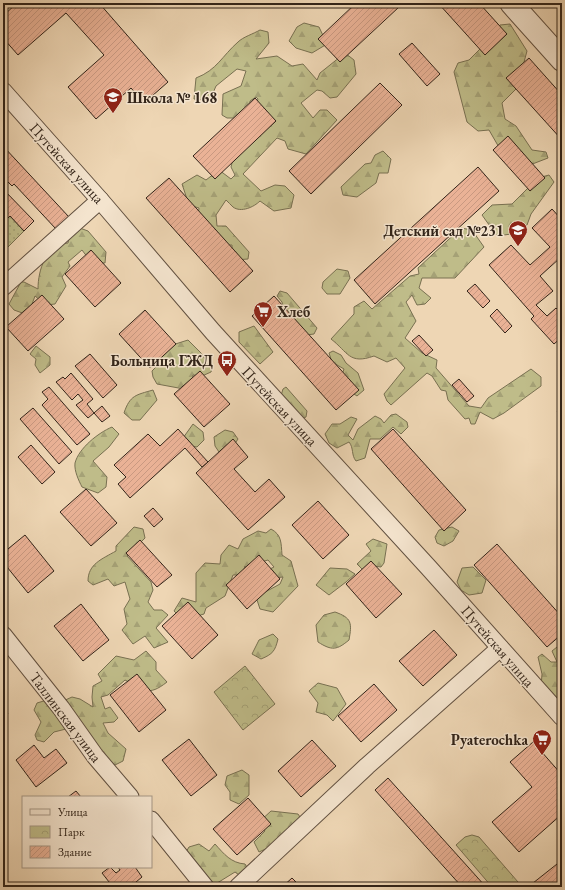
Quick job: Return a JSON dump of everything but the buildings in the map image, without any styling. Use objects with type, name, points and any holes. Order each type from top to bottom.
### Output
[{"type":"street","points":[[510,3],[562,60]]},
{"type":"street","name":"Путейская улица","points":[[3,91],[100,200],[213,332],[429,568],[562,717]]},
{"type":"street","points":[[3,287],[100,200]]},
{"type":"street","name":"Таллинская улица","points":[[3,635],[61,708],[95,756],[129,796]]},
{"type":"street","points":[[238,887],[367,766],[500,648]]},
{"type":"street","points":[[152,821],[206,887]]},
{"type":"green space","points":[[304,23],[319,27],[327,44],[312,53],[296,48],[289,41],[297,27]]},
{"type":"green space","points":[[510,24],[527,51],[517,88],[502,103],[505,119],[516,126],[532,150],[546,152],[548,158],[522,168],[504,156],[489,130],[478,131],[467,122],[454,72],[458,63],[469,60],[494,35],[500,25]]},
{"type":"green space","points":[[260,30],[268,32],[269,43],[256,59],[277,56],[292,66],[303,64],[317,80],[320,73],[345,53],[354,60],[356,74],[337,97],[330,98],[322,91],[317,90],[301,103],[313,118],[320,110],[327,110],[337,120],[306,154],[288,149],[285,141],[277,138],[243,174],[261,191],[275,185],[285,186],[294,195],[291,208],[274,211],[260,201],[251,207],[236,209],[226,200],[216,215],[217,226],[226,226],[249,252],[248,259],[235,260],[232,256],[232,245],[216,245],[197,224],[199,208],[189,205],[182,184],[197,175],[206,180],[219,170],[231,179],[235,175],[231,167],[233,159],[250,128],[258,99],[256,97],[250,101],[250,107],[239,118],[227,118],[222,115],[223,94],[241,86],[246,71],[237,69],[216,86],[210,100],[194,99],[196,78],[214,67],[240,40]]},
{"type":"green space","points":[[383,151],[391,159],[388,173],[379,173],[376,183],[357,197],[343,195],[341,187],[365,164],[371,163],[375,155]]},
{"type":"green space","points":[[549,175],[554,182],[531,214],[527,225],[518,233],[497,236],[482,215],[492,205],[512,204],[538,178]]},
{"type":"green space","points":[[3,212],[8,218],[10,216],[24,231],[3,252]]},
{"type":"green space","points":[[77,227],[88,231],[106,252],[105,263],[91,262],[82,250],[68,262],[70,266],[62,277],[66,286],[55,304],[46,305],[35,296],[28,315],[14,310],[9,304],[21,282],[38,289],[38,282],[45,259],[54,248],[60,244],[68,243],[70,232]]},
{"type":"green space","points":[[461,228],[472,230],[484,247],[455,278],[422,278],[419,288],[431,298],[425,304],[417,305],[412,295],[406,302],[416,321],[405,338],[422,353],[437,360],[436,368],[469,406],[481,408],[488,398],[531,369],[541,377],[541,386],[504,413],[493,419],[480,412],[475,424],[471,424],[469,418],[465,419],[448,400],[446,391],[441,390],[432,376],[427,373],[391,405],[387,401],[384,394],[405,368],[396,358],[387,362],[374,356],[359,359],[354,358],[331,339],[354,314],[354,307],[364,301],[372,309],[410,276],[419,274],[418,268]]},
{"type":"green space","points":[[337,269],[348,271],[350,278],[340,294],[327,294],[322,288],[323,282]]},
{"type":"green space","points":[[280,291],[287,293],[317,328],[314,334],[306,335],[284,311],[282,302],[277,296]]},
{"type":"green space","points":[[254,326],[273,352],[260,364],[239,342],[239,332]]},
{"type":"green space","points":[[188,340],[201,353],[212,369],[211,372],[202,376],[193,375],[192,384],[184,389],[157,384],[153,377],[152,371],[158,365],[156,357],[169,346]]},
{"type":"green space","points":[[36,346],[50,357],[50,365],[40,373],[35,365],[36,359],[30,354]]},
{"type":"green space","points":[[333,351],[341,355],[346,363],[358,373],[364,390],[357,396],[339,384],[344,369],[332,362],[329,353]]},
{"type":"green space","points":[[286,387],[307,411],[306,417],[299,420],[280,399],[283,389]]},
{"type":"green space","points":[[153,390],[157,400],[140,420],[132,420],[124,413],[131,399],[142,393]]},
{"type":"green space","points":[[396,414],[407,422],[408,427],[401,434],[393,427],[380,439],[370,439],[365,458],[356,461],[349,442],[337,448],[329,443],[325,434],[332,424],[340,424],[351,417],[357,419],[348,435],[353,440],[358,429],[375,416],[381,419],[384,423],[391,415]]},
{"type":"green space","points":[[193,424],[203,432],[204,440],[197,447],[190,446],[183,438]]},
{"type":"green space","points":[[112,427],[119,434],[109,447],[93,461],[107,477],[106,487],[98,493],[82,487],[76,473],[75,463],[80,452],[90,442],[101,433]]},
{"type":"green space","points":[[225,430],[233,432],[238,439],[230,451],[221,455],[215,446],[214,437]]},
{"type":"green space","points":[[134,527],[143,529],[145,538],[127,556],[151,582],[153,590],[148,602],[154,610],[162,610],[168,615],[156,628],[168,642],[154,648],[145,636],[133,644],[122,630],[127,624],[124,609],[130,599],[125,582],[114,586],[108,579],[93,585],[88,581],[90,570],[93,566],[116,551],[116,546]]},
{"type":"green space","points":[[452,527],[459,531],[453,541],[444,546],[437,543],[435,537],[439,530]]},
{"type":"green space","points":[[271,529],[275,531],[279,537],[282,555],[291,561],[298,586],[273,612],[260,609],[256,597],[280,584],[283,577],[267,579],[266,571],[274,567],[268,560],[261,562],[249,573],[245,566],[242,575],[233,575],[225,596],[206,608],[204,614],[180,617],[174,611],[182,598],[196,602],[196,573],[205,563],[220,564],[221,555],[229,545],[238,549],[243,539],[258,531],[266,533]]},
{"type":"green space","points":[[373,539],[387,544],[384,563],[381,567],[373,566],[366,573],[357,564],[371,551],[366,544]]},
{"type":"green space","points":[[473,567],[486,580],[482,593],[469,595],[461,590],[457,582],[462,568]]},
{"type":"green space","points":[[330,568],[347,569],[355,574],[329,595],[316,585]]},
{"type":"green space","points":[[335,612],[348,619],[350,622],[350,634],[349,640],[341,646],[331,648],[318,642],[316,625],[324,615]]},
{"type":"green space","points":[[273,634],[278,639],[271,654],[261,659],[252,654],[259,640]]},
{"type":"green space","points":[[562,643],[562,707],[541,687],[542,674],[538,657],[542,654],[551,662],[557,662],[552,651]]},
{"type":"green space","points":[[146,651],[156,662],[156,670],[167,682],[161,687],[150,691],[142,689],[125,680],[108,695],[101,697],[105,709],[110,707],[118,718],[114,722],[103,723],[108,733],[126,749],[123,761],[115,765],[109,760],[101,759],[66,729],[54,732],[44,742],[37,740],[35,735],[41,722],[34,710],[37,703],[47,700],[61,702],[72,697],[80,699],[93,707],[93,686],[102,681],[98,674],[116,656],[134,660]]},
{"type":"green space","points":[[245,666],[275,704],[243,730],[214,692]]},
{"type":"green space","points":[[318,683],[337,688],[346,704],[333,721],[327,715],[316,712],[318,703],[309,691]]},
{"type":"green space","points":[[242,770],[249,775],[249,795],[239,804],[230,800],[230,792],[225,785],[227,776]]},
{"type":"green space","points":[[271,811],[298,814],[306,826],[300,833],[259,852],[254,842],[265,831],[259,822]]},
{"type":"green space","points":[[472,835],[479,837],[518,882],[512,887],[492,887],[456,845],[465,837]]},
{"type":"green space","points":[[199,844],[209,851],[215,844],[232,860],[245,864],[250,872],[243,878],[235,872],[214,885],[198,873],[186,852],[189,847]]},
{"type":"place","name":"Школа № 168","points":[[113,114]]},
{"type":"place","name":"Детский сад №231","points":[[518,247]]},
{"type":"place","name":"Хлеб","points":[[263,328]]},
{"type":"place","name":"Больница ГЖД","points":[[227,377]]},
{"type":"place","name":"Pyaterochka","points":[[542,756]]}]
